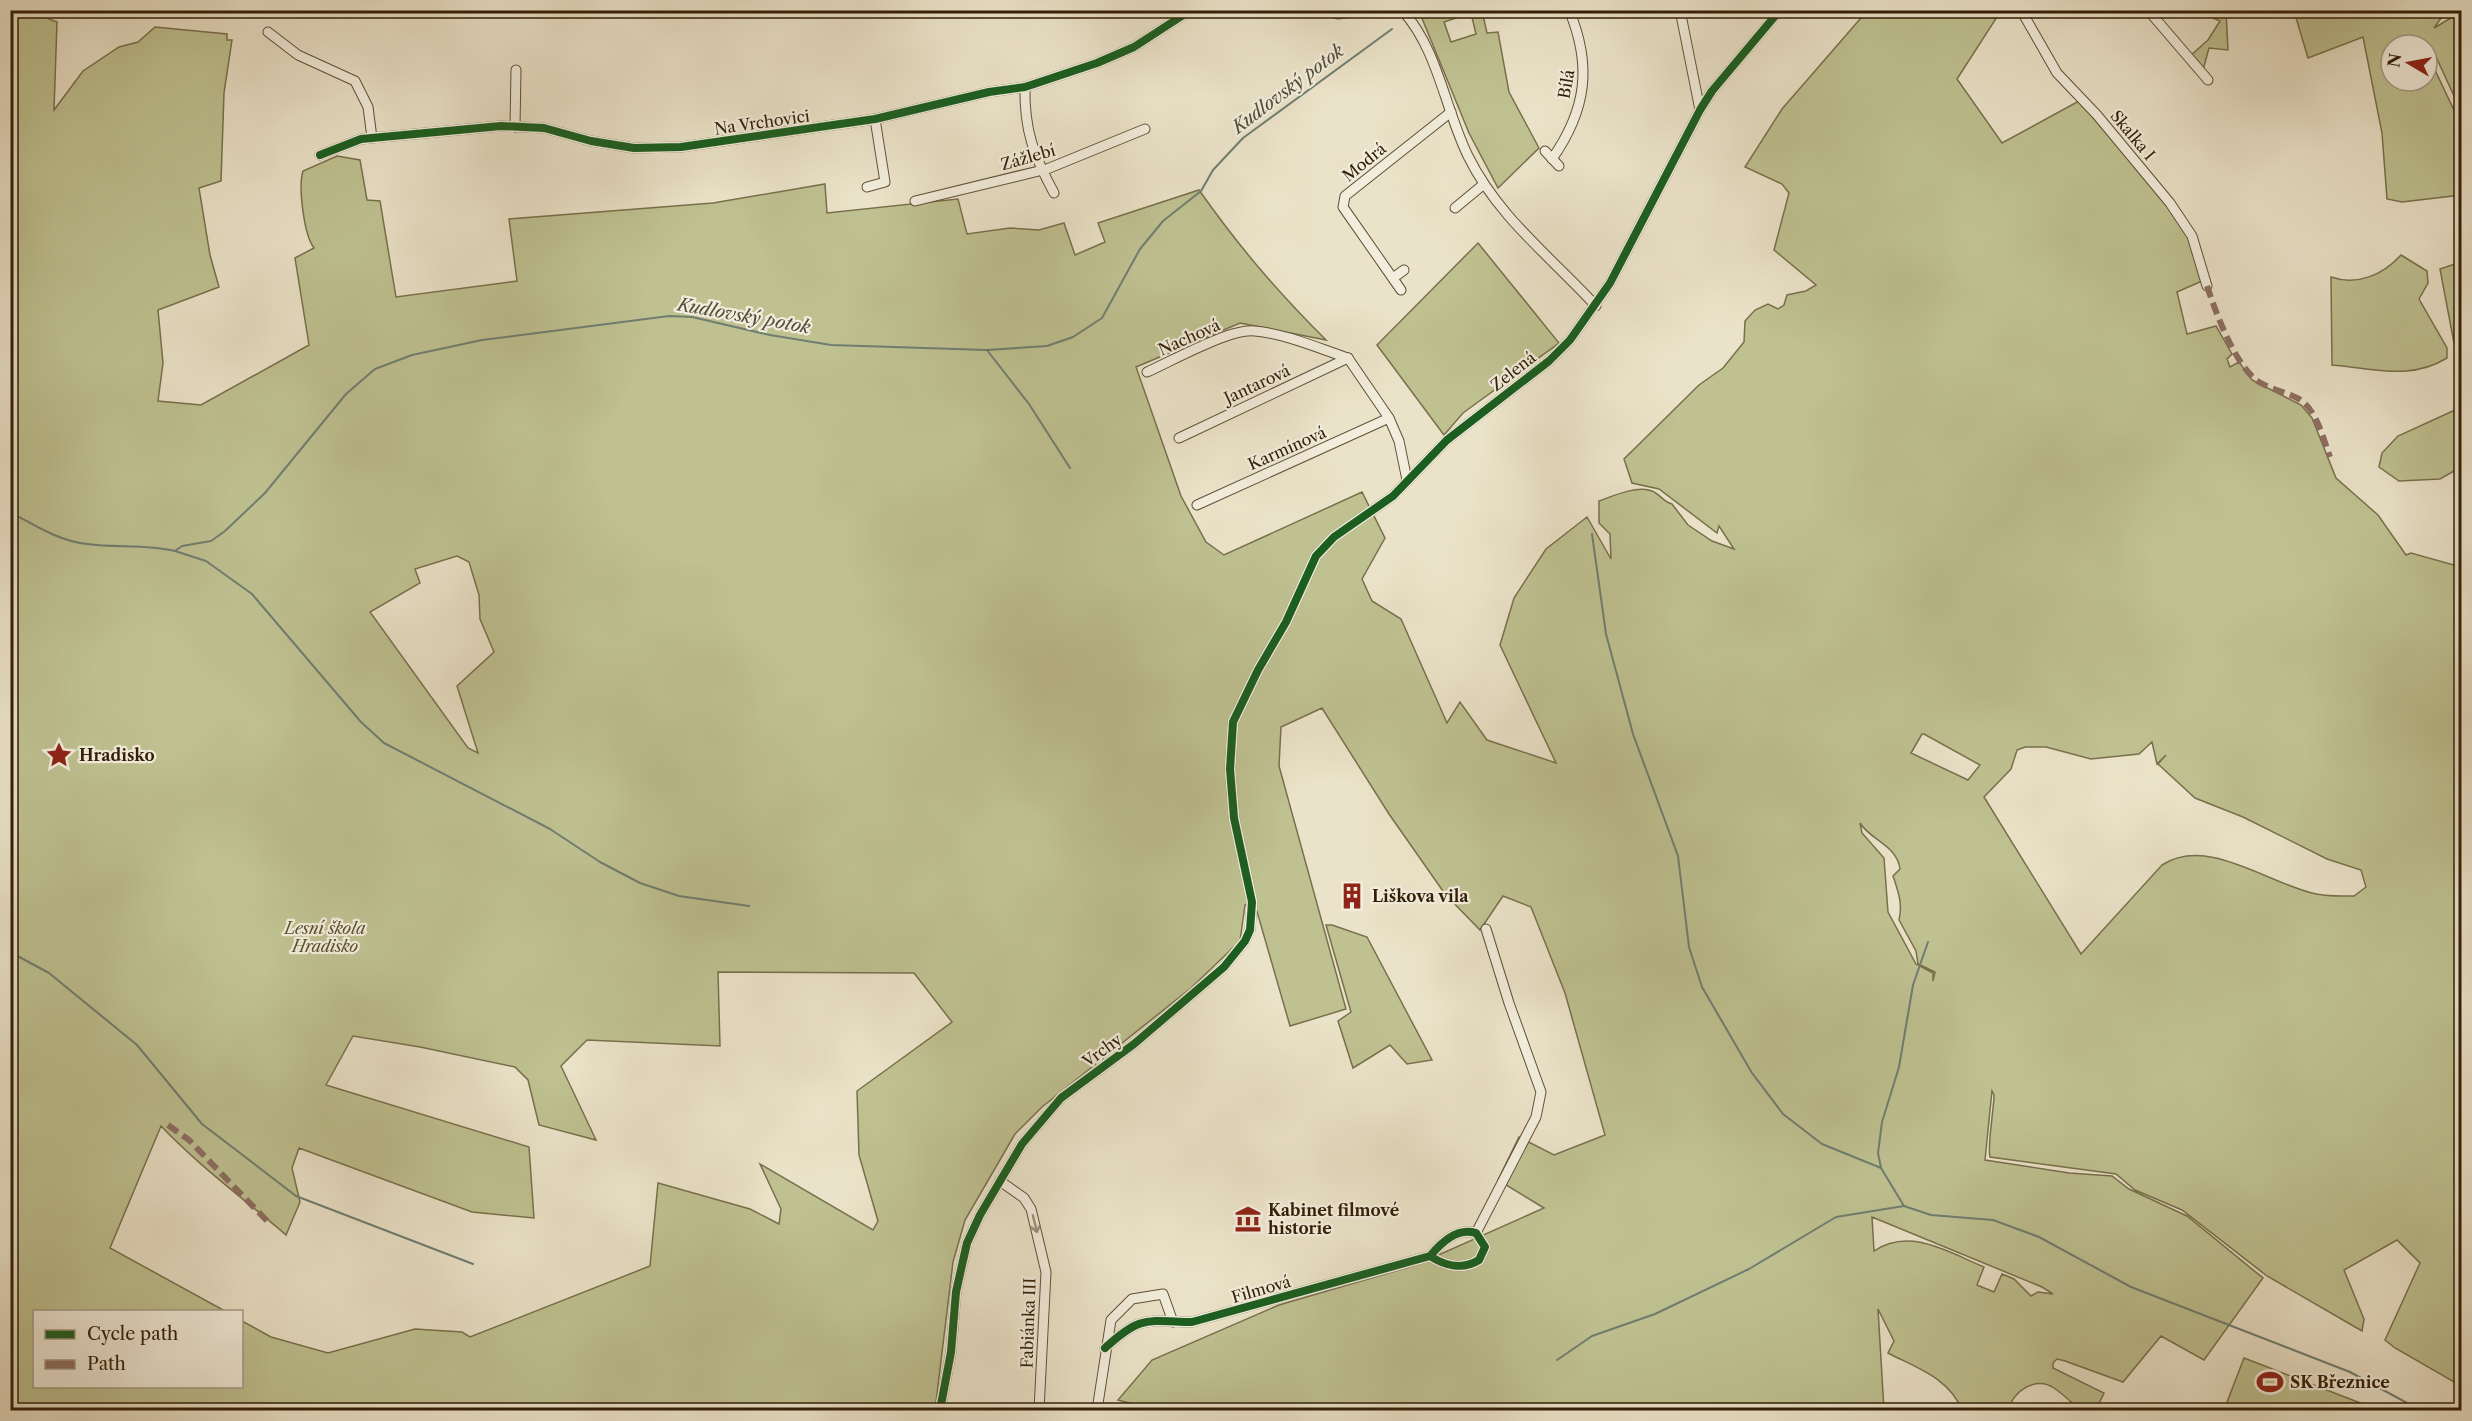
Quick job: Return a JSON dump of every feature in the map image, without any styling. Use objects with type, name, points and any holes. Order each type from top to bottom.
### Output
[{"type":"street","points":[[482,11],[556,10]]},
{"type":"street","name":"Na Vrchovici","points":[[320,156],[361,140],[448,130],[544,128],[591,141],[634,148],[681,147],[875,119],[989,92],[1025,87],[1097,63],[1134,47],[1191,10]]},
{"type":"street","points":[[1323,10],[1338,14],[1364,10]]},
{"type":"street","points":[[1398,10],[1403,11],[1418,28],[1469,157],[1484,184],[1514,224],[1596,306]]},
{"type":"street","name":"Bílá","points":[[1559,166],[1549,155],[1576,111],[1584,76],[1582,44],[1569,10]]},
{"type":"street","points":[[1680,10],[1700,110]]},
{"type":"street","name":"Zelená","points":[[1233,722],[1258,670],[1286,622],[1316,556],[1334,537],[1379,508],[1447,440],[1549,361],[1570,340],[1596,306],[1626,254],[1712,91],[1780,10]]},
{"type":"street","name":"Skalka I","points":[[2021,10],[2057,73],[2097,114],[2170,202],[2192,236],[2207,286]]},
{"type":"street","points":[[2148,10],[2208,80]]},
{"type":"street","points":[[268,32],[298,55],[355,81],[368,107],[372,138]]},
{"type":"street","points":[[515,127],[516,70]]},
{"type":"street","points":[[1025,87],[1025,120],[1042,170],[1054,193]]},
{"type":"street","name":"Modrá","points":[[1401,290],[1342,202],[1345,196],[1451,112]]},
{"type":"street","points":[[867,187],[885,183],[875,119]]},
{"type":"street","name":"Zážlebí","points":[[915,201],[1042,170],[1145,129]]},
{"type":"street","points":[[1455,208],[1484,184]]},
{"type":"street","points":[[1393,278],[1404,270]]},
{"type":"street","name":"Nachová","points":[[1147,372],[1232,334],[1253,331],[1292,340],[1348,358]]},
{"type":"street","points":[[1348,358],[1389,418],[1399,441],[1407,480]]},
{"type":"street","name":"Jantarová","points":[[1179,438],[1348,358]]},
{"type":"street","name":"Karmínová","points":[[1197,504],[1389,418]]},
{"type":"street","name":"Vrchy","points":[[940,1410],[951,1352],[960,1271],[975,1224],[1022,1144],[1061,1098],[1134,1044],[1224,967],[1245,941],[1250,930],[1252,902],[1234,818],[1230,769],[1233,722]]},
{"type":"street","points":[[1430,1256],[1449,1265],[1473,1264],[1484,1254],[1485,1247],[1476,1233],[1536,1117],[1541,1092],[1509,1003],[1486,929]]},
{"type":"street","name":"Fabiánka III","points":[[1000,1181],[1024,1198],[1031,1209],[1046,1272],[1039,1410]]},
{"type":"street","name":"Filmová","points":[[1105,1348],[1129,1327],[1159,1319],[1192,1322],[1430,1256],[1455,1234],[1471,1231],[1476,1233]]},
{"type":"street","points":[[1096,1410],[1111,1320],[1132,1299],[1163,1294],[1173,1322]]},
{"type":"green space","name":"Lesní škola Hradisko","points":[[10,11],[29,11],[57,22],[54,110],[83,71],[119,47],[138,42],[155,27],[227,34],[227,40],[232,40],[224,93],[221,181],[199,188],[210,255],[219,287],[158,310],[163,363],[158,401],[201,405],[309,345],[295,258],[314,248],[310,242],[305,222],[302,199],[303,171],[337,156],[360,160],[367,200],[380,201],[396,297],[517,281],[509,219],[713,203],[825,184],[827,213],[958,199],[967,234],[1010,228],[1039,230],[1064,223],[1075,255],[1105,242],[1098,223],[1199,190],[1259,268],[1326,340],[1240,323],[1136,367],[1181,496],[1206,542],[1224,555],[1362,492],[1385,538],[1362,579],[1372,601],[1401,619],[1447,723],[1460,702],[1487,740],[1556,763],[1500,645],[1514,598],[1546,549],[1587,517],[1611,559],[1610,534],[1599,523],[1599,501],[1639,489],[1655,492],[1666,502],[1672,504],[1688,525],[1712,541],[1734,549],[1719,526],[1717,533],[1659,489],[1632,483],[1624,459],[1699,385],[1723,368],[1744,342],[1745,321],[1755,310],[1768,304],[1778,309],[1784,305],[1787,295],[1806,291],[1816,285],[1774,250],[1789,193],[1782,184],[1745,167],[1782,109],[1867,11],[1990,11],[1997,17],[1957,79],[2002,143],[2079,101],[2166,202],[2189,238],[2202,281],[2177,292],[2187,334],[2216,326],[2232,354],[2227,359],[2230,367],[2239,362],[2252,380],[2301,405],[2312,418],[2336,478],[2378,515],[2406,555],[2411,553],[2461,567],[2461,1386],[2385,1340],[2420,1263],[2397,1240],[2344,1270],[2364,1319],[2362,1331],[2267,1276],[2182,1210],[2135,1190],[2116,1174],[1990,1157],[1994,1095],[1992,1091],[1985,1160],[2069,1173],[2112,1176],[2129,1189],[2187,1216],[2263,1278],[2204,1360],[2161,1336],[2123,1382],[2065,1361],[2057,1359],[2053,1363],[2053,1368],[2104,1393],[2096,1410],[2080,1410],[2054,1388],[2040,1384],[2026,1387],[2020,1392],[2011,1403],[2009,1410],[1962,1410],[1956,1399],[1941,1382],[1921,1369],[1888,1353],[1894,1341],[1878,1309],[1884,1410],[1156,1410],[1118,1400],[1152,1360],[1279,1305],[1416,1265],[1544,1208],[1498,1180],[1519,1137],[1554,1155],[1605,1135],[1565,993],[1531,907],[1503,896],[1480,930],[1445,894],[1389,814],[1322,708],[1281,727],[1279,766],[1346,1009],[1290,1026],[1256,908],[1245,905],[1240,941],[1191,988],[1042,1107],[1015,1134],[965,1220],[953,1262],[935,1410],[11,1410]],"holes":[[[457,556],[469,562],[479,595],[480,619],[494,652],[457,686],[478,753],[468,748],[370,612],[420,583],[415,569]],[[1924,734],[1980,765],[1968,780],[1911,753]],[[2152,742],[2157,764],[2166,755],[2158,764],[2195,798],[2243,817],[2327,859],[2361,870],[2366,887],[2354,896],[2322,895],[2217,858],[2179,857],[2162,865],[2081,954],[1984,797],[2011,769],[2017,750],[2025,747],[2046,747],[2091,759],[2139,754]],[[1860,823],[1864,829],[1889,848],[1898,861],[1900,869],[1893,876],[1900,903],[1899,920],[1916,951],[1918,964],[1935,972],[1933,981],[1933,973],[1916,964],[1888,912],[1884,858],[1862,833]],[[718,972],[914,973],[952,1022],[857,1091],[859,1155],[878,1221],[873,1230],[760,1164],[781,1209],[779,1224],[750,1209],[658,1183],[650,1266],[470,1337],[462,1332],[415,1329],[328,1353],[271,1337],[243,1322],[243,1388],[33,1388],[33,1310],[223,1310],[110,1248],[161,1126],[206,1169],[286,1235],[300,1202],[292,1168],[299,1148],[472,1212],[534,1218],[529,1147],[326,1085],[353,1036],[515,1067],[528,1080],[539,1125],[596,1140],[561,1066],[587,1040],[720,1046]],[[1872,1217],[2042,1287],[2053,1294],[2038,1292],[2031,1296],[2014,1279],[2002,1274],[1994,1292],[1977,1285],[1984,1267],[1929,1244],[1901,1241],[1874,1251]]]},
{"type":"green space","points":[[1419,11],[1482,11],[1487,33],[1498,32],[1509,92],[1539,148],[1498,188],[1469,133]],"holes":[[[1471,13],[1476,34],[1451,42],[1444,22]]]},
{"type":"green space","points":[[2197,11],[2226,11],[2228,50],[2209,48],[2203,70],[2190,56],[2208,40],[2220,21]]},
{"type":"green space","points":[[2294,11],[2446,11],[2434,28],[2461,12],[2461,111],[2439,63],[2439,33],[2379,33],[2379,93],[2439,93],[2439,79],[2461,125],[2461,195],[2402,202],[2387,199],[2382,133],[2363,37],[2308,58]]},
{"type":"green space","points":[[1478,243],[1559,343],[1463,413],[1444,435],[1377,345]]},
{"type":"green space","points":[[2401,255],[2427,271],[2428,283],[2419,299],[2447,348],[2447,358],[2433,365],[2405,371],[2332,365],[2331,277],[2350,280],[2369,277],[2386,268]]},
{"type":"green space","points":[[2462,262],[2461,351],[2454,343],[2440,269]]},
{"type":"green space","points":[[2455,410],[2461,418],[2461,467],[2440,479],[2399,481],[2379,467],[2382,453],[2398,436]]},
{"type":"green space","points":[[1326,925],[1367,937],[1432,1060],[1407,1064],[1390,1045],[1353,1068],[1338,1021],[1351,1012]]},
{"type":"green space","name":"SK Březnice","points":[[2244,1358],[2368,1406],[2366,1410],[2224,1410]]},
{"type":"waterway","name":"Kudlovský potok","points":[[10,512],[57,536],[87,544],[175,551],[182,546],[211,541],[225,531],[265,493],[346,394],[375,369],[412,355],[482,340],[669,316],[692,317],[770,335],[831,345],[987,350],[1047,346],[1073,337],[1102,318],[1140,249],[1163,221],[1201,191],[1213,170],[1243,138],[1392,29]]},
{"type":"waterway","points":[[987,350],[1029,404],[1070,468]]},
{"type":"waterway","points":[[1592,534],[1606,634],[1633,734],[1678,856],[1689,947],[1702,987],[1752,1073],[1783,1114],[1822,1144],[1881,1168],[1904,1206],[1931,1215],[1993,1220],[2039,1237],[2131,1287],[2350,1372],[2420,1410]]},
{"type":"waterway","points":[[175,551],[206,561],[252,594],[361,722],[384,743],[550,829],[600,862],[640,883],[679,896],[749,906]]},
{"type":"waterway","points":[[1881,1168],[1878,1153],[1882,1122],[1899,1067],[1913,985],[1928,942]]},
{"type":"waterway","points":[[10,952],[49,973],[137,1045],[202,1124],[296,1196],[473,1264]]},
{"type":"waterway","points":[[1557,1360],[1592,1336],[1655,1314],[1749,1269],[1836,1217],[1904,1206]]},
{"type":"marked path","points":[[2207,286],[2227,338],[2242,364],[2259,382],[2297,398],[2310,409],[2330,457]]},
{"type":"marked path","points":[[168,1125],[189,1140],[270,1224]]},
{"type":"cycle path","points":[[320,155],[361,139],[501,126],[544,128],[591,141],[634,148],[681,147],[875,119],[989,92],[1025,87],[1097,63],[1134,47],[1191,10]]},
{"type":"cycle path","points":[[940,1410],[951,1352],[956,1292],[967,1243],[980,1215],[1022,1144],[1061,1098],[1134,1044],[1224,967],[1245,941],[1250,930],[1252,902],[1234,818],[1230,769],[1233,722],[1258,670],[1286,622],[1316,556],[1334,537],[1393,496],[1447,440],[1549,361],[1570,340],[1610,283],[1712,91],[1780,10]]},
{"type":"cycle path","points":[[1105,1348],[1127,1330],[1145,1322],[1192,1322],[1430,1256],[1444,1241],[1462,1232],[1476,1233],[1485,1247],[1479,1260],[1467,1265],[1454,1266],[1430,1256]]},
{"type":"place","name":"Hradisko","points":[[59,755]]},
{"type":"place","name":"Liškova vila","points":[[1352,896]]},
{"type":"place","name":"Kabinet filmové historie","points":[[1248,1219]]},
{"type":"place","name":"SK Březnice","points":[[2270,1382]]}]
